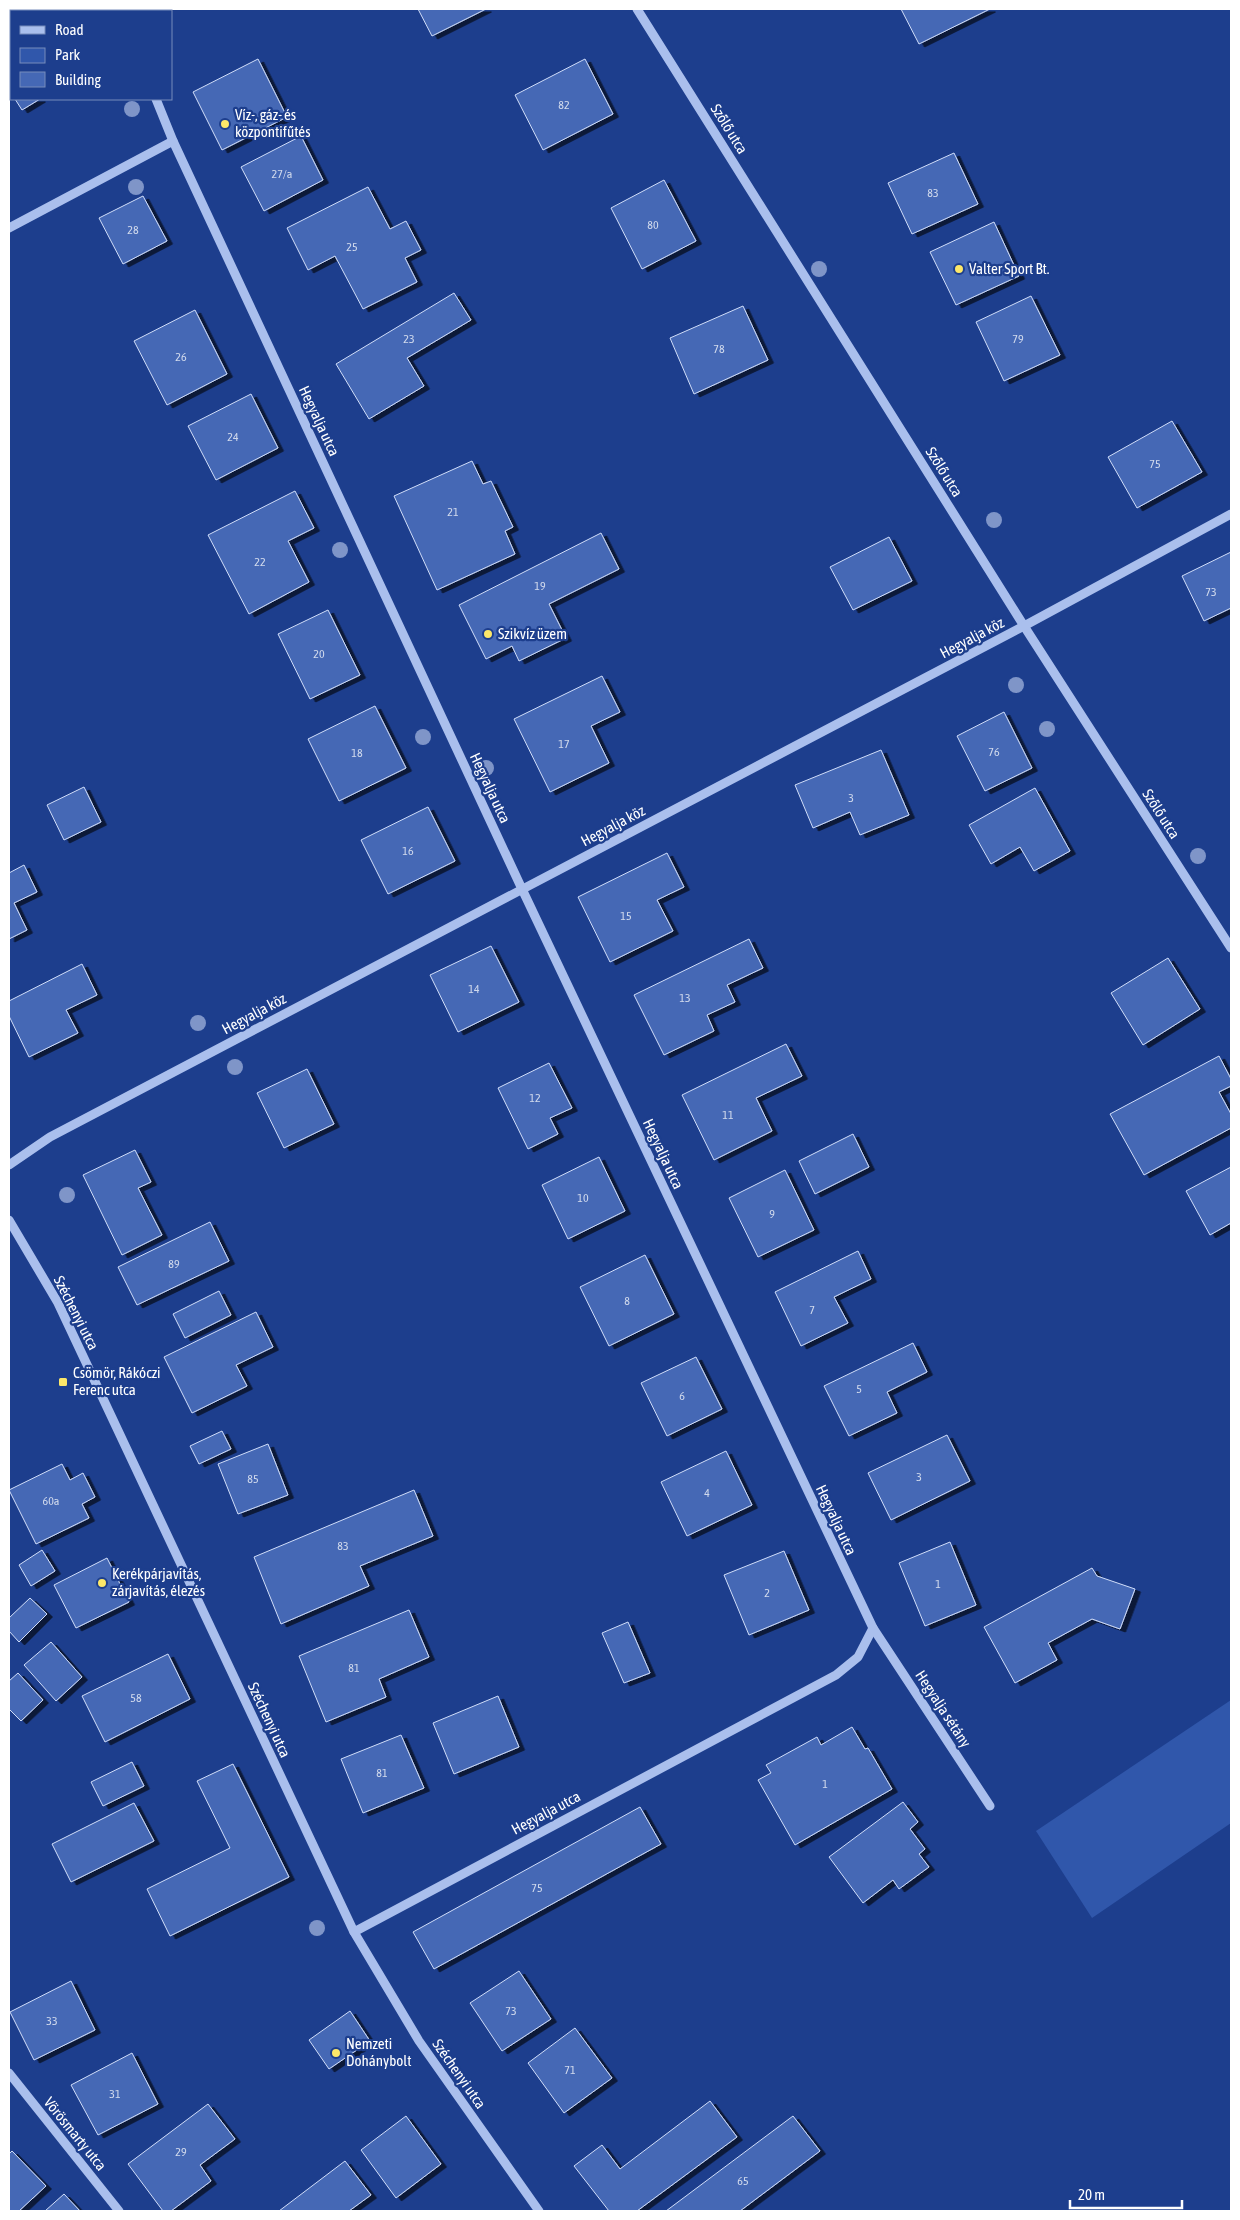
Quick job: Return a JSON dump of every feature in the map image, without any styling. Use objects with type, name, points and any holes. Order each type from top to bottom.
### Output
[{"type":"street","name":"Szőlő utca","points":[[637,9],[1024,626],[1231,948]]},
{"type":"street","name":"Hegyalja utca","points":[[156,100],[173,140],[522,889],[872,1628],[858,1657],[836,1675],[354,1932]]},
{"type":"street","points":[[9,228],[173,140]]},
{"type":"street","name":"Hegyalja köz","points":[[9,1165],[50,1137],[1024,626],[1231,514]]},
{"type":"street","name":"Széchenyi utca","points":[[9,1220],[58,1303],[354,1932],[419,2041],[539,2211]]},
{"type":"street","name":"Hegyalja sétány","points":[[872,1628],[990,1806]]},
{"type":"street","name":"Vörösmarty utca","points":[[9,2073],[119,2211]]},
{"type":"green space","points":[[1231,1700],[1231,1823],[1092,1918],[1036,1831]]},
{"type":"building","points":[[418,9],[486,9],[432,36]]},
{"type":"building","points":[[901,9],[990,9],[919,44]]},
{"type":"building","points":[[10,40],[10,90],[9,88]]},
{"type":"building","points":[[258,59],[287,117],[222,150],[193,92]]},
{"type":"building","points":[[585,59],[613,114],[543,150],[515,95]]},
{"type":"building","points":[[16,100],[38,100],[22,110]]},
{"type":"building","points":[[301,136],[323,180],[264,211],[241,167]]},
{"type":"building","points":[[954,153],[978,204],[912,234],[888,183]]},
{"type":"building","points":[[664,180],[696,241],[642,269],[611,208]]},
{"type":"building","points":[[368,187],[390,229],[406,221],[421,250],[405,258],[417,282],[363,309],[335,256],[308,270],[287,228]]},
{"type":"building","points":[[143,196],[167,241],[123,264],[99,218]]},
{"type":"building","points":[[994,222],[1019,276],[956,305],[930,252]]},
{"type":"building","points":[[454,293],[471,320],[407,358],[424,386],[369,419],[336,364]]},
{"type":"building","points":[[1031,296],[1060,355],[1004,381],[976,322]]},
{"type":"building","points":[[743,306],[768,360],[694,394],[670,338]]},
{"type":"building","points":[[195,310],[227,374],[167,405],[134,341]]},
{"type":"building","points":[[251,394],[278,448],[216,480],[188,426]]},
{"type":"building","points":[[1172,421],[1202,472],[1137,508],[1108,457]]},
{"type":"building","points":[[472,461],[483,484],[491,481],[513,527],[505,531],[515,554],[437,590],[394,496]]},
{"type":"building","points":[[295,491],[314,528],[288,541],[309,582],[249,614],[208,535]]},
{"type":"building","points":[[601,533],[619,569],[549,604],[566,638],[519,661],[512,646],[486,659],[459,605]]},
{"type":"building","points":[[889,537],[912,581],[853,610],[830,567]]},
{"type":"building","points":[[1231,552],[1231,608],[1204,621],[1182,576]]},
{"type":"building","points":[[328,610],[360,675],[310,699],[278,634]]},
{"type":"building","points":[[602,676],[620,712],[591,726],[609,763],[550,792],[514,719]]},
{"type":"building","points":[[375,706],[406,768],[339,801],[308,739]]},
{"type":"building","points":[[1004,712],[1032,768],[985,791],[957,736]]},
{"type":"building","points":[[881,750],[909,815],[860,835],[850,812],[813,828],[795,785]]},
{"type":"building","points":[[84,787],[101,822],[64,840],[47,805]]},
{"type":"building","points":[[1035,788],[1070,851],[1034,871],[1020,847],[991,864],[969,825]]},
{"type":"building","points":[[428,807],[455,861],[388,894],[361,840]]},
{"type":"building","points":[[667,853],[684,887],[657,900],[673,931],[610,962],[578,897]]},
{"type":"building","points":[[24,865],[37,892],[14,903],[27,930],[9,939],[9,873]]},
{"type":"building","points":[[749,939],[763,968],[727,985],[735,1002],[707,1015],[714,1031],[664,1055],[634,995]]},
{"type":"building","points":[[491,946],[519,1002],[458,1032],[430,975]]},
{"type":"building","points":[[1168,958],[1200,1009],[1143,1045],[1111,993]]},
{"type":"building","points":[[82,964],[97,995],[66,1010],[78,1033],[29,1057],[9,1016],[9,1001]]},
{"type":"building","points":[[786,1044],[802,1076],[756,1098],[772,1131],[714,1160],[682,1095]]},
{"type":"building","points":[[1219,1056],[1231,1079],[1231,1086],[1219,1092],[1231,1114],[1231,1128],[1144,1175],[1110,1114]]},
{"type":"building","points":[[549,1063],[572,1108],[550,1118],[558,1134],[528,1149],[498,1088]]},
{"type":"building","points":[[307,1069],[334,1124],[284,1148],[257,1093]]},
{"type":"building","points":[[853,1134],[869,1167],[815,1194],[799,1161]]},
{"type":"building","points":[[135,1150],[151,1182],[138,1188],[162,1235],[122,1255],[83,1175]]},
{"type":"building","points":[[599,1157],[625,1211],[568,1239],[542,1185]]},
{"type":"building","points":[[1231,1167],[1231,1223],[1210,1235],[1186,1191]]},
{"type":"building","points":[[785,1170],[814,1230],[758,1257],[729,1198]]},
{"type":"building","points":[[210,1222],[229,1261],[137,1305],[118,1267]]},
{"type":"building","points":[[858,1251],[871,1279],[834,1297],[848,1323],[801,1346],[775,1292]]},
{"type":"building","points":[[645,1255],[674,1314],[609,1346],[580,1287]]},
{"type":"building","points":[[219,1291],[231,1315],[185,1338],[173,1314]]},
{"type":"building","points":[[256,1312],[273,1347],[236,1365],[247,1386],[192,1413],[164,1357]]},
{"type":"building","points":[[913,1343],[927,1372],[887,1392],[897,1413],[849,1436],[824,1386]]},
{"type":"building","points":[[696,1357],[722,1409],[667,1436],[641,1383]]},
{"type":"building","points":[[222,1431],[231,1449],[199,1464],[190,1446]]},
{"type":"building","points":[[947,1435],[970,1481],[891,1520],[868,1473]]},
{"type":"building","points":[[268,1444],[288,1495],[238,1514],[218,1464]]},
{"type":"building","points":[[726,1451],[752,1505],[687,1536],[661,1482]]},
{"type":"building","points":[[62,1464],[70,1480],[83,1473],[95,1497],[82,1504],[89,1518],[36,1544],[9,1490]]},
{"type":"building","points":[[414,1490],[433,1536],[360,1566],[369,1586],[281,1624],[254,1557]]},
{"type":"building","points":[[950,1542],[976,1605],[925,1626],[899,1563]]},
{"type":"building","points":[[42,1550],[55,1571],[31,1586],[19,1565]]},
{"type":"building","points":[[784,1551],[809,1610],[749,1635],[724,1575]]},
{"type":"building","points":[[107,1558],[129,1602],[76,1628],[54,1585]]},
{"type":"building","points":[[1092,1568],[1097,1576],[1135,1589],[1120,1629],[1092,1619],[1048,1643],[1057,1660],[1015,1683],[984,1627]]},
{"type":"building","points":[[30,1598],[47,1614],[19,1642],[9,1631],[9,1618]]},
{"type":"building","points":[[409,1610],[429,1657],[379,1679],[386,1697],[326,1722],[299,1656]]},
{"type":"building","points":[[628,1622],[650,1673],[624,1683],[602,1633]]},
{"type":"building","points":[[51,1642],[82,1677],[56,1701],[24,1665]]},
{"type":"building","points":[[168,1654],[190,1699],[105,1742],[82,1696]]},
{"type":"building","points":[[18,1673],[43,1700],[21,1721],[9,1709],[9,1681]]},
{"type":"building","points":[[498,1696],[519,1747],[454,1774],[433,1723]]},
{"type":"building","points":[[852,1727],[865,1749],[868,1748],[892,1789],[795,1845],[758,1780],[771,1773],[766,1765],[817,1737],[821,1745]]},
{"type":"building","points":[[401,1735],[424,1788],[363,1813],[341,1759]]},
{"type":"building","points":[[132,1762],[144,1786],[103,1806],[91,1782]]},
{"type":"building","points":[[233,1764],[289,1877],[170,1936],[147,1889],[230,1848],[197,1781]]},
{"type":"building","points":[[903,1802],[918,1822],[910,1829],[925,1849],[919,1854],[929,1867],[899,1889],[893,1880],[863,1903],[829,1857]]},
{"type":"building","points":[[134,1803],[154,1841],[71,1882],[52,1844]]},
{"type":"building","points":[[640,1807],[661,1844],[434,1969],[413,1932]]},
{"type":"building","points":[[519,1971],[551,2019],[502,2051],[470,2003]]},
{"type":"building","points":[[71,1981],[95,2030],[34,2060],[10,2012]]},
{"type":"building","points":[[350,2011],[370,2041],[329,2069],[309,2040]]},
{"type":"building","points":[[575,2028],[612,2078],[564,2113],[528,2063]]},
{"type":"building","points":[[132,2053],[158,2104],[98,2135],[71,2085]]},
{"type":"building","points":[[710,2101],[737,2137],[637,2211],[609,2211],[574,2166],[602,2145],[620,2169]]},
{"type":"building","points":[[208,2104],[235,2139],[200,2165],[211,2181],[171,2211],[163,2211],[128,2164]]},
{"type":"building","points":[[406,2116],[441,2164],[396,2198],[361,2150]]},
{"type":"building","points":[[793,2116],[820,2151],[740,2211],[666,2211]]},
{"type":"building","points":[[12,2151],[46,2186],[19,2211],[9,2211],[9,2154]]},
{"type":"building","points":[[345,2161],[371,2195],[349,2211],[279,2211]]},
{"type":"building","points":[[64,2194],[80,2211],[45,2211]]},
{"type":"place","name":"Víz-, gáz- és központifűtés","points":[[225,124]]},
{"type":"place","name":"Valter Sport Bt.","points":[[959,269]]},
{"type":"place","name":"Szikvíz üzem","points":[[488,634]]},
{"type":"place","name":"Csömör, Rákóczi Ferenc utca","points":[[63,1382]]},
{"type":"place","name":"Kerékpárjavítás, zárjavítás, élezés","points":[[102,1583]]},
{"type":"place","name":"Nemzeti Dohánybolt","points":[[336,2053]]}]
